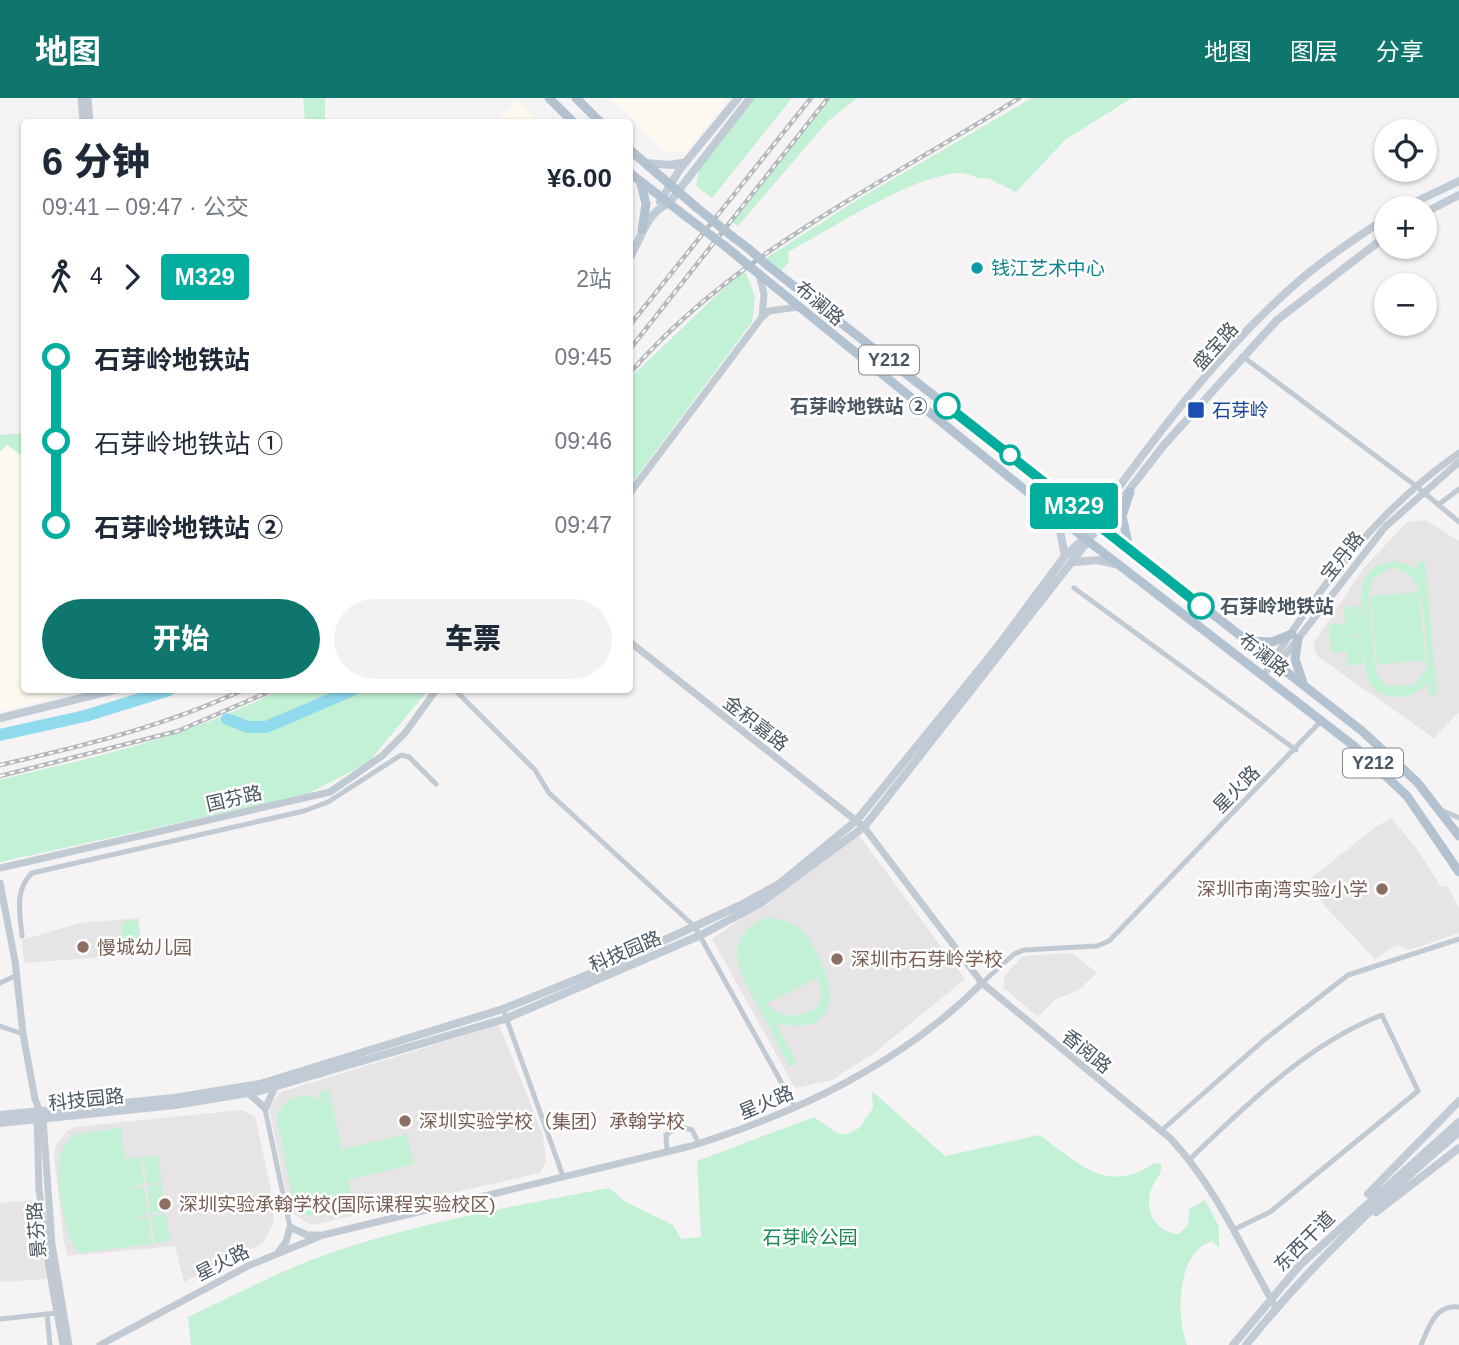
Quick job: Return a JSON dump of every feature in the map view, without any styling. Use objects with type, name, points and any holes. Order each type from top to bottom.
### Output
[{"type":"main road","points":[[549,98],[570,119]]},
{"type":"main road","points":[[576,98],[597,119]]},
{"type":"main road","points":[[674,188],[686,162],[738,98]]},
{"type":"main road","points":[[633,250],[642,230],[657,208],[750,98]]},
{"type":"main road","name":"布澜路","points":[[633,153],[767,265],[1276,663],[1397,761],[1441,810],[1459,836]]},
{"type":"main road","points":[[645,163],[671,165],[686,162]]},
{"type":"main road","name":"布澜路","points":[[633,175],[725,246],[1086,539],[1354,746],[1407,796],[1459,872]]},
{"type":"main road","points":[[639,180],[646,199],[642,230]]},
{"type":"main road","points":[[1428,196],[1459,181]]},
{"type":"main road","points":[[1437,206],[1459,195]]},
{"type":"main road","name":"盛宝路","points":[[1097,524],[1119,486],[1152,443],[1269,309],[1318,266],[1374,226]]},
{"type":"main road","name":"盛宝路","points":[[1097,524],[1130,492],[1164,445],[1242,356],[1307,295],[1374,245]]},
{"type":"main road","points":[[1046,485],[1073,498],[1088,500],[1097,499],[1119,486]]},
{"type":"main road","points":[[1130,492],[1122,516],[1130,549]]},
{"type":"main road","points":[[1065,499],[1050,509],[1057,523],[1065,556]]},
{"type":"main road","name":"科技园路","points":[[0,1123],[260,1084],[503,1009],[695,927],[779,884],[861,823],[1065,556],[1086,539]]},
{"type":"main road","name":"科技园路","points":[[0,1115],[39,1117],[249,1094],[506,1019],[701,935],[789,884],[861,823],[1074,562],[1086,539]]},
{"type":"main road","points":[[1074,562],[1098,560],[1124,566]]},
{"type":"main road","points":[[1244,639],[1263,643],[1295,637],[1295,659],[1300,678],[1306,687]]},
{"type":"main road","points":[[0,718],[102,693]]},
{"type":"main road","points":[[1325,1241],[1459,1101]]},
{"type":"main road","points":[[1408,1170],[1459,1122]]},
{"type":"main road","points":[[1408,1170],[1459,1132]]},
{"type":"main road","points":[[1331,1249],[1459,1148]]},
{"type":"main road","name":"东西干道","points":[[1233,1345],[1271,1298],[1325,1241],[1408,1170]]},
{"type":"main road","name":"东西干道","points":[[1246,1345],[1276,1308],[1408,1170]]},
{"type":"street","points":[[81,98],[83,119]]},
{"type":"street","points":[[88,98],[90,119]]},
{"type":"street","points":[[759,274],[764,294],[762,317]]},
{"type":"street","points":[[633,489],[762,317],[769,311],[798,307]]},
{"type":"street","points":[[1242,356],[1420,489],[1459,523]]},
{"type":"street","name":"宝丹路","points":[[1264,675],[1366,548],[1420,489],[1459,453]]},
{"type":"street","name":"宝丹路","points":[[1420,489],[1459,463]]},
{"type":"street","points":[[1438,505],[1459,489]]},
{"type":"street","name":"科技园路","points":[[1086,539],[1097,524]]},
{"type":"street","points":[[1074,588],[1296,750]]},
{"type":"street","name":"金积嘉路","points":[[633,644],[861,823]]},
{"type":"street","name":"国芬路","points":[[0,868],[330,792],[382,756],[405,733],[434,693]]},
{"type":"street","points":[[458,693],[536,770],[549,793],[695,927],[795,1108]]},
{"type":"street","name":"星火路","points":[[100,1345],[277,1252],[323,1235],[699,1144],[795,1108],[868,1072],[930,1028],[1014,954],[1024,950],[1097,946],[1109,941],[1296,750],[1332,708]]},
{"type":"street","points":[[22,936],[18,896],[23,881],[32,873],[304,811],[328,803],[401,755],[409,757],[436,784]]},
{"type":"street","points":[[1441,810],[1459,818]]},
{"type":"street","name":"香阅路","points":[[861,823],[982,983],[1062,1052],[1162,1130],[1190,1159],[1235,1229],[1276,1308]]},
{"type":"street","name":"景芬路","points":[[0,883],[23,1034],[39,1117],[52,1244],[69,1345]]},
{"type":"street","points":[[1162,1130],[1264,1040],[1348,975],[1459,939]]},
{"type":"street","points":[[0,983],[16,975]]},
{"type":"street","points":[[503,1009],[563,1176]]},
{"type":"street","points":[[1190,1159],[1263,1093],[1331,1040],[1382,1015],[1418,1091],[1270,1212],[1235,1229]]},
{"type":"street","points":[[0,1026],[23,1034]]},
{"type":"street","points":[[265,1109],[275,1087]]},
{"type":"street","points":[[249,1094],[265,1109],[290,1227],[286,1242],[277,1252]]},
{"type":"street","name":"景芬路","points":[[39,1117],[39,1189],[63,1345]]},
{"type":"street","points":[[667,1152],[666,1135],[678,1126],[692,1130],[699,1144]]},
{"type":"street","points":[[290,1227],[307,1235],[323,1235]]},
{"type":"street","points":[[1421,1345],[1436,1314],[1445,1307],[1459,1307]]},
{"type":"street","points":[[0,1319],[57,1313]]},
{"type":"street","points":[[47,1314],[50,1345]]},
{"type":"shaded area","points":[[611,98],[728,98],[687,151],[663,151]]},
{"type":"shaded area","points":[[517,100],[536,119],[499,119]]},
{"type":"shaded area","points":[[17,443],[21,445],[21,693],[75,693],[0,711],[0,449]]},
{"type":"shaded area","points":[[1425,520],[1459,541],[1459,712],[1434,738],[1317,656],[1313,644],[1363,569],[1406,523]]},
{"type":"shaded area","name":"深圳市南湾实验小学","points":[[1391,818],[1417,849],[1441,887],[1447,885],[1459,908],[1459,933],[1410,950],[1397,945],[1375,959],[1325,906],[1309,880],[1374,828]]},
{"type":"shaded area","name":"深圳市石芽岭学校","points":[[859,835],[965,979],[874,1053],[832,1080],[795,1088],[712,939]]},
{"type":"shaded area","name":"慢城幼儿园","points":[[138,918],[144,954],[24,963],[22,940],[80,923]]},
{"type":"shaded area","points":[[1072,953],[1097,973],[1077,991],[1056,999],[1038,1017],[1004,988],[1004,976],[1023,956]]},
{"type":"shaded area","name":"深圳实验学校（集团）承翰学校","points":[[499,1025],[543,1135],[546,1160],[540,1173],[311,1225],[290,1212],[269,1108],[278,1093]]},
{"type":"shaded area","name":"深圳实验承翰学校(国际课程实验校区)","points":[[242,1110],[255,1116],[270,1185],[274,1222],[263,1243],[184,1282],[175,1246],[68,1256],[54,1157],[55,1147],[67,1131],[75,1127]]},
{"type":"shaded area","points":[[37,1200],[46,1279],[0,1282],[0,1203]]},
{"type":"green space","points":[[303,98],[325,98],[325,119],[305,119]]},
{"type":"green space","points":[[753,98],[792,98],[712,198],[696,186],[700,164]]},
{"type":"green space","points":[[830,98],[857,98],[827,122],[738,226],[731,221]]},
{"type":"green space","points":[[1032,98],[1132,98],[1066,139],[1016,192],[988,178],[965,173],[937,177],[893,194],[788,252],[789,261],[781,272],[765,259],[852,203]]},
{"type":"green space","points":[[741,272],[746,273],[755,297],[752,322],[633,482],[633,375]]},
{"type":"green space","points":[[21,433],[21,455],[7,445],[0,452],[0,435]]},
{"type":"green space","points":[[1397,561],[1418,569],[1418,562],[1425,562],[1437,695],[1429,695],[1428,683],[1408,696],[1388,696],[1380,693],[1371,684],[1368,676],[1362,631],[1363,586],[1371,570]],"holes":[[[1391,568],[1404,572],[1413,580],[1423,607],[1427,667],[1414,685],[1386,686],[1376,673],[1369,595],[1374,578]]]},
{"type":"green space","points":[[1419,592],[1425,660],[1377,665],[1371,596]]},
{"type":"green space","points":[[1360,606],[1362,634],[1346,637],[1362,636],[1364,664],[1348,666],[1347,652],[1331,653],[1329,624],[1345,623],[1344,607]]},
{"type":"green space","points":[[273,693],[426,693],[368,763],[305,795],[0,862],[0,780],[142,744],[246,706]]},
{"type":"green space","points":[[765,918],[784,921],[797,927],[812,945],[827,978],[829,1004],[818,1021],[793,1026],[776,1023],[797,1063],[789,1067],[748,988],[738,962],[737,950],[741,938]],"holes":[[[817,978],[822,994],[817,1008],[797,1015],[778,1013],[766,1004]]]},
{"type":"green space","points":[[138,920],[142,950],[124,952],[121,922]]},
{"type":"green space","points":[[329,1090],[342,1149],[407,1134],[414,1164],[348,1180],[355,1212],[347,1213],[344,1201],[332,1213],[308,1216],[293,1200],[277,1117],[289,1100],[308,1096],[321,1100],[320,1092]]},
{"type":"green space","name":"石芽岭公园","points":[[872,1091],[945,1156],[1039,1135],[1093,1172],[1107,1176],[1122,1176],[1138,1172],[1155,1163],[1161,1164],[1161,1171],[1152,1186],[1149,1198],[1151,1213],[1159,1226],[1179,1234],[1188,1225],[1189,1209],[1205,1200],[1219,1227],[1219,1248],[1212,1241],[1200,1247],[1185,1271],[1181,1318],[1187,1345],[191,1345],[188,1317],[282,1272],[386,1236],[498,1210],[609,1188],[626,1202],[673,1225],[681,1239],[701,1237],[697,1161],[814,1117],[837,1133],[846,1135],[859,1128],[873,1108]]},
{"type":"green space","points":[[121,1128],[125,1159],[140,1157],[144,1184],[129,1189],[144,1187],[148,1214],[133,1218],[148,1217],[152,1244],[79,1253],[69,1234],[62,1206],[59,1177],[61,1152],[76,1134]]},
{"type":"green space","points":[[158,1155],[162,1182],[147,1184],[143,1157]]},
{"type":"green space","points":[[162,1184],[165,1211],[150,1213],[147,1186]]},
{"type":"green space","points":[[166,1214],[170,1241],[155,1243],[151,1216]]},
{"type":"waterway","points":[[0,735],[85,716],[159,693]]},
{"type":"waterway","points":[[227,719],[248,727],[266,727],[346,693]]},
{"type":"railway","points":[[633,321],[811,98]]},
{"type":"railway","points":[[633,345],[828,98]]},
{"type":"railway","points":[[633,370],[671,330],[716,291],[764,255],[865,190],[1019,98]]},
{"type":"railway","points":[[0,765],[154,725],[236,693]]},
{"type":"railway","points":[[0,776],[178,731],[266,693]]},
{"type":"bus line","name":"M329","points":[[947,406],[1201,606]]},
{"type":"place","name":"钱江艺术中心","points":[[977,268]]},
{"type":"place","name":"石芽岭地铁站 ②","points":[[947,406]]},
{"type":"place","name":"石芽岭","points":[[1196,410]]},
{"type":"place","name":"石芽岭地铁站","points":[[1201,606]]},
{"type":"place","name":"深圳市南湾实验小学","points":[[1382,889]]},
{"type":"place","name":"慢城幼儿园","points":[[83,947]]},
{"type":"place","name":"深圳市石芽岭学校","points":[[837,959]]},
{"type":"place","name":"深圳实验学校（集团）承翰学校","points":[[405,1121]]},
{"type":"place","name":"深圳实验承翰学校(国际课程实验校区)","points":[[165,1204]]}]
